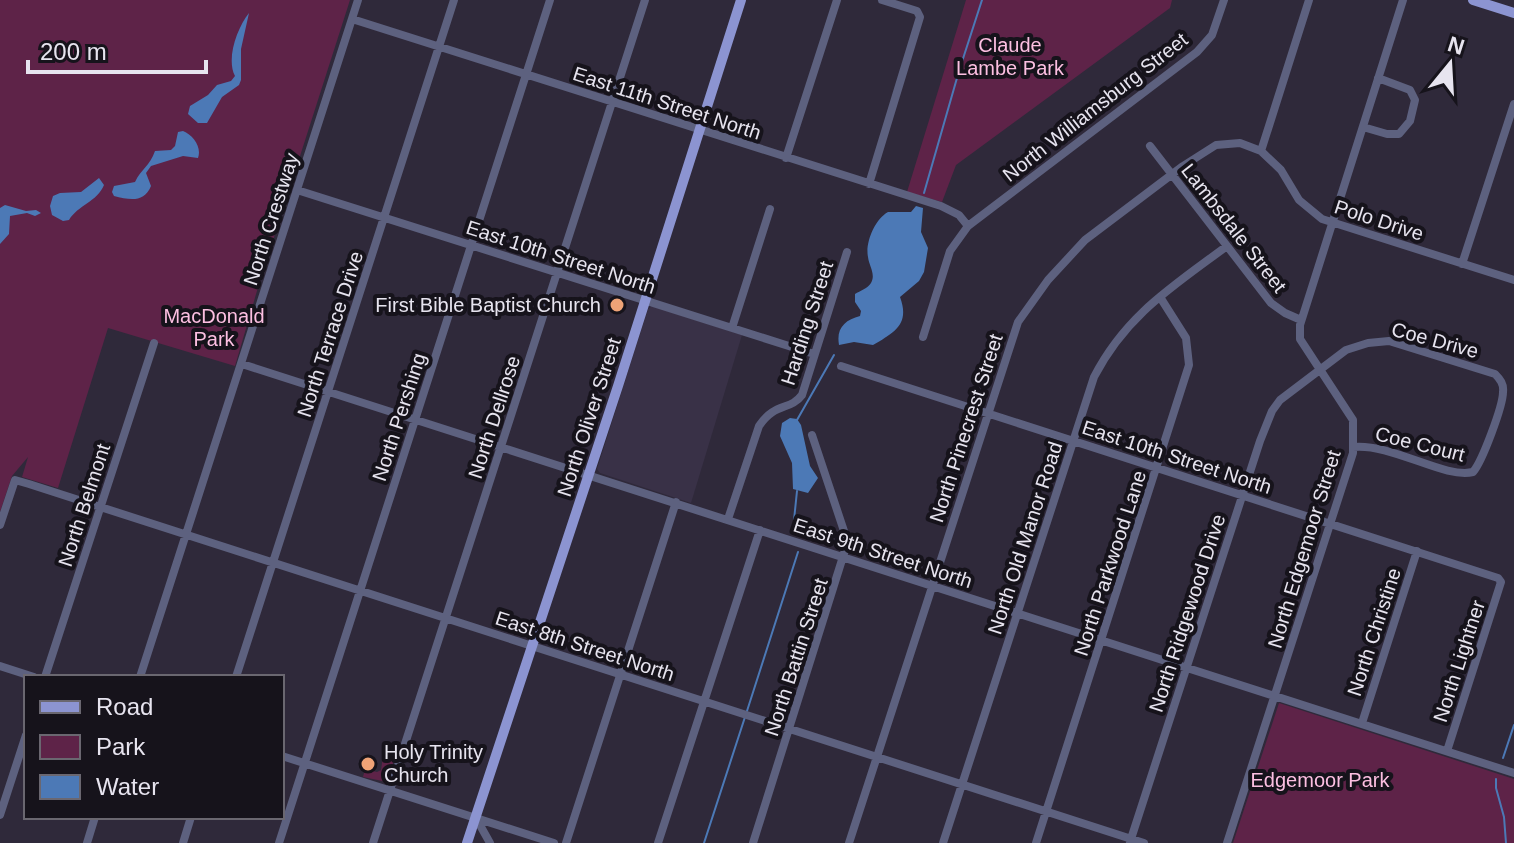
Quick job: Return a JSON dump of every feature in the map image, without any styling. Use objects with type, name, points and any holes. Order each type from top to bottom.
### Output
[{"type":"main road","name":"North Oliver Street","points":[[467,843],[741,0]]},
{"type":"main road","points":[[1473,0],[1514,13]]},
{"type":"street","name":"North Crestway","points":[[141,675],[358,0]]},
{"type":"street","name":"North Terrace Drive","points":[[237,675],[454,0]]},
{"type":"street","name":"North Pershing","points":[[279,843],[550,0]]},
{"type":"street","name":"North Dellrose","points":[[373,843],[645,0]]},
{"type":"street","points":[[786,158],[837,0]]},
{"type":"street","points":[[869,184],[919,14],[882,0]]},
{"type":"street","name":"North Williamsburg Street","points":[[968,226],[1197,52],[1212,35],[1224,0]]},
{"type":"street","points":[[1261,151],[1309,0]]},
{"type":"street","points":[[1301,320],[1403,0]]},
{"type":"street","name":"East 11th Street North","points":[[352,19],[951,210],[968,226]]},
{"type":"street","points":[[1363,127],[1399,134],[1410,121],[1415,100],[1410,90],[1378,78]]},
{"type":"street","points":[[1462,264],[1512,119],[1514,104]]},
{"type":"street","name":"North Pinecrest Street","points":[[849,843],[1018,322],[1048,280],[1085,240],[1172,175],[1216,145],[1240,143],[1261,151]]},
{"type":"street","name":"Lambsdale Street","points":[[1150,146],[1271,303],[1301,320]]},
{"type":"street","name":"Polo Drive","points":[[1261,151],[1281,170],[1299,200],[1322,219],[1514,280]]},
{"type":"street","name":"East 10th Street North","points":[[297,190],[814,354]]},
{"type":"street","points":[[732,328],[770,209]]},
{"type":"street","points":[[923,337],[950,251],[968,226]]},
{"type":"street","name":"North Old Manor Road","points":[[943,843],[1094,377],[1109,347],[1132,321],[1227,246]]},
{"type":"street","name":"Harding Street","points":[[728,519],[759,426],[768,413],[799,400],[847,252]]},
{"type":"street","name":"North Parkwood Lane","points":[[1036,843],[1189,365],[1186,338],[1160,297]]},
{"type":"street","name":"North Edgemoor Street","points":[[1227,843],[1353,447],[1353,420],[1300,339],[1301,320]]},
{"type":"street","name":"Coe Drive","points":[[1320,368],[1346,350],[1368,343],[1389,341],[1432,353],[1495,374],[1504,389],[1494,423]]},
{"type":"street","name":"North Belmont","points":[[46,675],[154,343]]},
{"type":"street","name":"East 9th Street North","points":[[242,364],[1514,773]]},
{"type":"street","name":"East 10th Street North","points":[[841,366],[1417,551],[1498,578],[1501,582]]},
{"type":"street","name":"North Ridgewood Drive","points":[[1131,841],[1272,411],[1280,400],[1320,368]]},
{"type":"street","name":"Coe Court","points":[[1353,447],[1377,447],[1468,473],[1480,464],[1494,423]]},
{"type":"street","name":"North Battin Street","points":[[753,843],[845,557],[847,540],[812,435]]},
{"type":"street","name":"East 8th Street North","points":[[0,525],[15,480],[1144,843]]},
{"type":"street","points":[[566,843],[676,502]]},
{"type":"street","points":[[658,843],[760,530]]},
{"type":"street","name":"North Christine","points":[[1362,723],[1417,551]]},
{"type":"street","name":"North Lightner","points":[[1447,751],[1501,582]]},
{"type":"street","points":[[0,666],[28,675]]},
{"type":"street","points":[[0,815],[24,741]]},
{"type":"street","points":[[284,757],[554,843]]},
{"type":"street","points":[[475,818],[490,843]]},
{"type":"street","points":[[87,843],[94,819]]},
{"type":"street","points":[[183,843],[190,819]]},
{"type":"shaded area","points":[[652,306],[742,335],[691,503],[600,473],[597,469],[648,309]]},
{"type":"green space","name":"MacDonald Park","points":[[0,0],[350,0],[235,366],[108,328],[58,488],[22,477],[28,457],[12,476],[0,512]]},
{"type":"green space","name":"Claude Lambe Park","points":[[966,0],[1172,0],[1170,8],[956,165],[942,202],[907,192]]},
{"type":"green space","name":"Edgemoor Park","points":[[1279,703],[1514,779],[1514,843],[1233,843]]},
{"type":"green space","points":[[391,747],[397,751],[387,782],[363,777],[365,769],[381,770],[383,756],[387,757]]},
{"type":"water","points":[[249,13],[241,49],[239,85],[222,97],[207,123],[198,123],[188,114],[190,106],[217,85],[231,81],[235,76],[232,61],[234,44]]},
{"type":"water","points":[[183,131],[196,142],[198,158],[183,156],[151,166],[146,173],[151,186],[140,198],[114,196],[114,186],[135,182],[155,151],[171,150],[178,132]]},
{"type":"water","points":[[99,178],[104,185],[101,191],[69,220],[63,221],[52,215],[50,206],[53,196],[81,192]]},
{"type":"water","points":[[5,205],[41,213],[35,216],[27,213],[10,216],[9,234],[0,244],[0,208]]},
{"type":"water","points":[[916,206],[923,208],[921,232],[928,248],[924,272],[919,281],[900,297],[902,321],[894,331],[873,345],[854,342],[839,345],[843,326],[860,316],[855,294],[872,280],[867,251],[875,226],[888,212],[911,212]]},
{"type":"water","points":[[790,418],[797,419],[801,425],[810,466],[818,478],[808,493],[793,489],[792,463],[780,436],[782,423]]},
{"type":"waterway","points":[[924,193],[982,0]]},
{"type":"waterway","points":[[797,420],[834,355]]},
{"type":"waterway","points":[[797,491],[794,520],[804,536]]},
{"type":"waterway","points":[[747,711],[798,552]]},
{"type":"waterway","points":[[704,843],[745,717]]},
{"type":"waterway","points":[[1503,758],[1514,725]]},
{"type":"waterway","points":[[1496,779],[1506,843]]},
{"type":"place","name":"First Bible Baptist Church","points":[[617,305]]},
{"type":"place","name":"Holy Trinity Church","points":[[368,764]]}]
